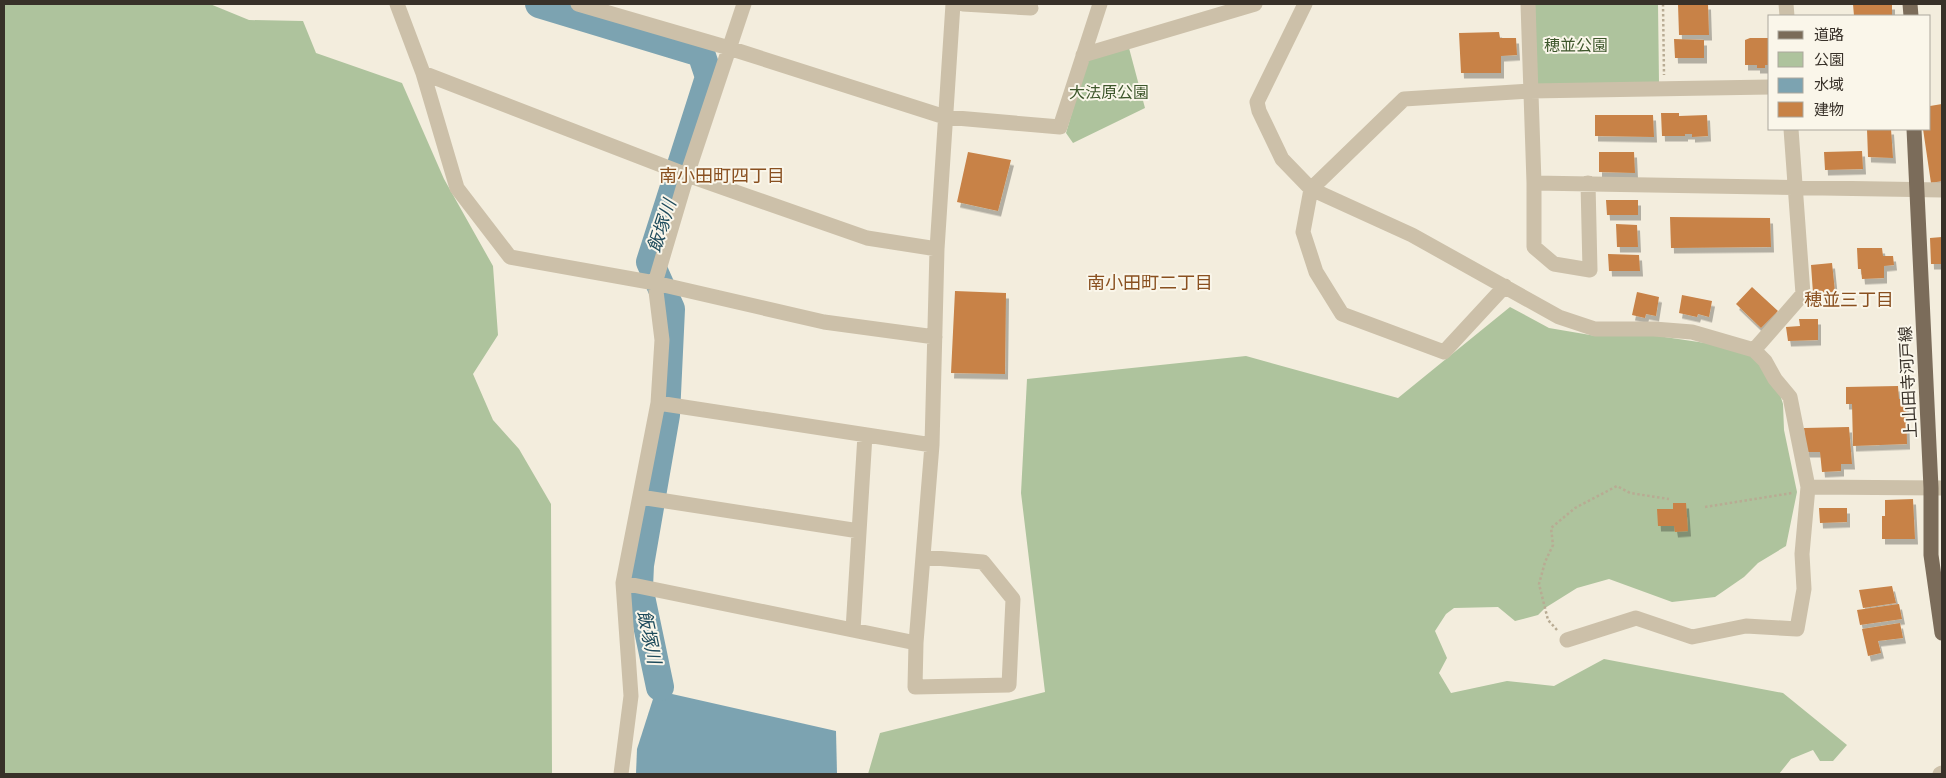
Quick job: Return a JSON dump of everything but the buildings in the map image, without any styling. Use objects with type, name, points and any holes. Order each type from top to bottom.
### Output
[{"type":"main road","name":"上山田寺河戸線","points":[[1914,130],[1915,190],[1936,488],[1931,555],[1942,633]]},
{"type":"street","points":[[397,4],[423,73],[457,188],[510,257],[655,283],[824,322],[935,337]]},
{"type":"street","points":[[578,4],[729,48],[946,117],[1060,127],[1100,4]]},
{"type":"street","points":[[621,774],[631,696],[623,583],[658,402],[662,340],[655,283],[686,174],[744,4]]},
{"type":"street","points":[[923,557],[982,562],[1013,600],[1009,686],[915,687],[916,643],[932,445],[937,249],[953,4]]},
{"type":"street","points":[[963,4],[1031,8]]},
{"type":"street","points":[[1083,55],[1216,9],[1255,4]]},
{"type":"street","points":[[1305,4],[1257,102],[1259,111],[1282,159],[1311,188],[1412,235],[1559,317],[1595,329],[1654,329],[1692,332],[1754,350],[1765,361],[1775,379],[1790,398],[1808,489],[1802,554],[1804,590],[1797,629],[1746,626],[1692,637],[1636,618],[1567,640]]},
{"type":"street","points":[[1528,4],[1534,182],[1534,247],[1554,264],[1590,270],[1588,184]]},
{"type":"street","points":[[423,73],[686,174],[867,238],[937,249]]},
{"type":"street","points":[[1505,286],[1444,352],[1342,314],[1316,272],[1303,232],[1311,188],[1404,99],[1530,91],[1768,86]]},
{"type":"street","points":[[1754,350],[1803,294],[1792,130]]},
{"type":"street","points":[[1534,182],[1848,190],[1942,190]]},
{"type":"street","points":[[658,402],[932,445]]},
{"type":"street","points":[[853,630],[865,435]]},
{"type":"street","points":[[1808,489],[1936,488]]},
{"type":"street","points":[[640,497],[859,532]]},
{"type":"street","points":[[623,583],[916,643]]},
{"type":"path","points":[[1663,4],[1665,89]]},
{"type":"path","points":[[1567,640],[1548,620],[1539,584],[1545,562],[1553,545],[1551,528],[1575,508],[1617,486],[1630,493],[1669,499]]},
{"type":"path","points":[[1705,506],[1808,489]]},
{"type":"green space","points":[[4,4],[210,4],[249,20],[303,21],[316,53],[402,83],[444,179],[493,266],[498,335],[473,374],[493,420],[519,449],[551,504],[552,774],[4,774]]},
{"type":"green space","name":"穂並公園","points":[[1535,4],[1658,4],[1659,83],[1536,87]]},
{"type":"green space","name":"大法原公園","points":[[1129,48],[1145,108],[1073,143],[1066,133],[1087,61]]},
{"type":"green space","points":[[1510,307],[1549,328],[1596,336],[1651,335],[1719,345],[1752,353],[1775,379],[1783,404],[1784,430],[1797,492],[1786,546],[1758,563],[1744,577],[1715,597],[1672,602],[1609,579],[1577,588],[1545,608],[1538,615],[1515,621],[1498,607],[1454,608],[1446,614],[1435,631],[1447,658],[1439,673],[1451,693],[1507,681],[1554,686],[1604,659],[1783,693],[1847,745],[1833,761],[1820,761],[1813,750],[1791,759],[1779,774],[868,774],[880,733],[1045,692],[1021,493],[1027,379],[1246,356],[1398,398]]},
{"type":"water","points":[[672,694],[836,731],[837,774],[636,774],[637,749],[653,699]]},
{"type":"waterway","name":"飯塚川","points":[[539,4],[701,53],[709,77],[650,262],[671,309],[666,415],[640,565],[639,587],[660,687]]},
{"type":"district","name":"南小田町四丁目","points":[[722,176]]},
{"type":"district","name":"南小田町二丁目","points":[[1150,283]]},
{"type":"district","name":"穂並三丁目","points":[[1849,300]]}]
